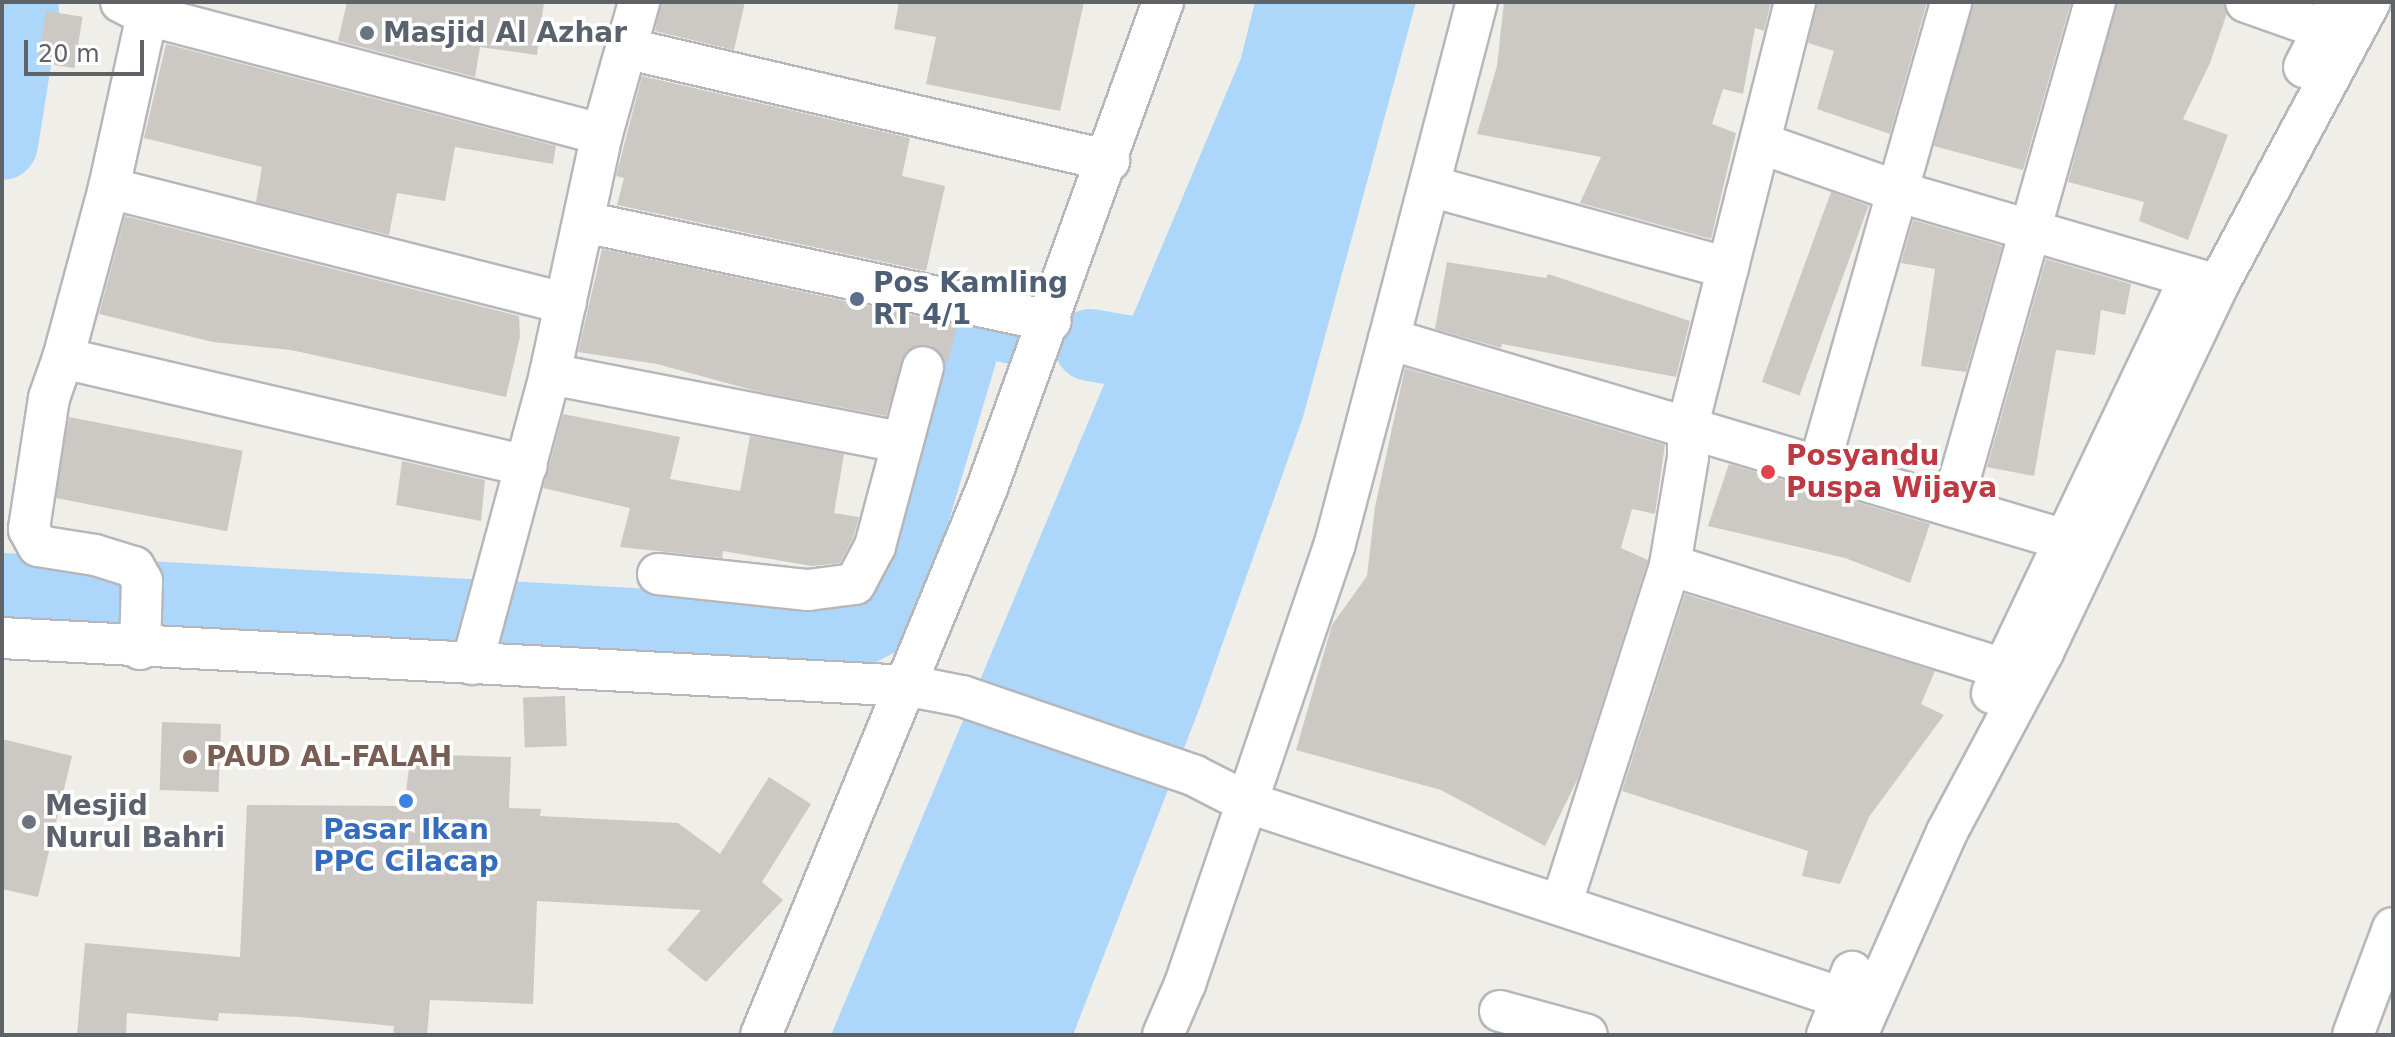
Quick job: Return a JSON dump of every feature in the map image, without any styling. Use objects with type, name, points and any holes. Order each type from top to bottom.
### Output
[{"type":"street","points":[[475,652],[527,466],[602,134],[629,49],[639,2]]},
{"type":"street","points":[[761,1035],[910,686],[1051,321],[1163,2]]},
{"type":"street","points":[[1163,1035],[1185,984],[1334,547],[1477,2]]},
{"type":"street","points":[[1562,902],[1670,565],[1688,457],[1688,425],[1795,2]]},
{"type":"street","points":[[1820,463],[1951,2]]},
{"type":"street","points":[[1953,502],[2095,2]]},
{"type":"street","points":[[2246,2],[2338,23]]},
{"type":"street","points":[[1827,1035],[1854,1012],[1978,748],[2205,281],[2338,23],[2370,2]]},
{"type":"street","points":[[140,635],[142,581],[134,567],[95,555],[38,546],[32,539],[36,467],[109,188],[134,8],[602,134]]},
{"type":"street","points":[[629,49],[1109,161]]},
{"type":"street","points":[[1760,143],[1896,191],[2205,281]]},
{"type":"street","points":[[1430,186],[1728,268]]},
{"type":"street","points":[[109,188],[566,304]]},
{"type":"street","points":[[584,222],[1051,321]]},
{"type":"street","points":[[1389,339],[1953,502],[2079,542]]},
{"type":"street","points":[[63,358],[527,466]]},
{"type":"street","points":[[658,574],[808,590],[855,584],[875,546],[923,367]]},
{"type":"street","points":[[550,374],[901,442]]},
{"type":"street","points":[[1978,748],[2004,669],[2079,542]]},
{"type":"street","points":[[1670,565],[2004,669]]},
{"type":"street","points":[[2,638],[140,635],[475,652],[910,686],[962,696],[1195,776],[1246,802],[1562,902],[1854,1012]]},
{"type":"street","points":[[2353,1035],[2393,928]]},
{"type":"street","points":[[1500,1011],[1587,1035]]},
{"type":"water","points":[[1255,2],[1416,2],[1303,417],[1200,707],[1073,1035],[831,1035],[1241,58]]},
{"type":"building","points":[[347,2],[544,2],[537,55],[480,47],[475,77],[338,41]]},
{"type":"building","points":[[661,2],[745,2],[734,50],[655,31]]},
{"type":"building","points":[[899,2],[1084,2],[1060,111],[926,84],[936,37],[894,29]]},
{"type":"building","points":[[1504,2],[1771,2],[1764,31],[1755,28],[1743,94],[1723,89],[1712,124],[1736,133],[1711,239],[1580,203],[1601,157],[1477,134],[1497,66]]},
{"type":"building","points":[[1817,2],[1927,2],[1890,134],[1817,109],[1834,51],[1808,43]]},
{"type":"building","points":[[1973,2],[2071,2],[2023,170],[1934,146]]},
{"type":"building","points":[[2117,2],[2224,2],[2227,13],[2210,63],[2183,119],[2228,135],[2188,240],[2139,221],[2144,202],[2068,182]]},
{"type":"building","points":[[46,11],[83,17],[74,68],[38,62]]},
{"type":"building","points":[[166,44],[556,146],[553,164],[455,147],[445,201],[397,193],[389,235],[256,202],[262,167],[144,138]]},
{"type":"building","points":[[642,76],[910,138],[902,176],[945,186],[926,271],[617,205],[624,178],[616,176]]},
{"type":"building","points":[[1831,192],[1869,206],[1799,395],[1762,382]]},
{"type":"building","points":[[125,216],[519,316],[520,337],[506,397],[291,350],[213,342],[99,314]]},
{"type":"building","points":[[1913,220],[2002,246],[1966,372],[1921,366],[1935,269],[1901,263]]},
{"type":"building","points":[[602,249],[958,325],[947,363],[930,345],[906,351],[886,416],[756,391],[657,364],[578,352]]},
{"type":"building","points":[[2046,259],[2131,284],[2125,315],[2101,310],[2095,355],[2056,350],[2034,476],[1987,467]]},
{"type":"building","points":[[1447,262],[1546,278],[1548,274],[1690,321],[1676,377],[1502,344],[1501,348],[1435,329]]},
{"type":"building","points":[[1405,368],[1665,445],[1655,514],[1632,509],[1621,548],[1648,560],[1578,778],[1545,846],[1441,790],[1296,750],[1332,625],[1367,576],[1375,507]]},
{"type":"building","points":[[563,414],[680,437],[670,479],[740,491],[750,436],[844,454],[834,513],[859,517],[853,538],[840,563],[812,566],[723,551],[722,558],[620,547],[630,508],[543,488]]},
{"type":"building","points":[[69,417],[243,451],[227,531],[53,497]]},
{"type":"building","points":[[402,461],[485,480],[481,521],[396,505]]},
{"type":"building","points":[[1729,464],[1930,524],[1910,583],[1845,558],[1708,526]]},
{"type":"building","points":[[1685,594],[1935,671],[1921,704],[1944,715],[1869,817],[1840,884],[1802,876],[1808,851],[1622,791]]},
{"type":"building","points":[[565,696],[567,746],[525,747],[523,697]]},
{"type":"building","name":"PAUD AL-FALAH","points":[[162,722],[221,724],[219,792],[160,790]]},
{"type":"building","name":"Mesjid Nurul Bahri","points":[[2,739],[72,756],[38,897],[2,889]]},
{"type":"building","points":[[411,754],[511,757],[509,808],[541,809],[540,816],[678,823],[720,854],[769,777],[811,804],[762,882],[783,900],[706,982],[667,950],[701,910],[537,901],[533,1004],[430,1000],[427,1035],[393,1035],[394,1026],[299,1017],[219,1013],[218,1021],[127,1013],[126,1035],[77,1035],[85,943],[240,957],[247,805],[404,806]]},
{"type":"waterway","points":[[2,144],[23,13],[19,2]]},
{"type":"waterway","points":[[2,589],[848,636],[882,619],[969,327],[981,320],[1017,329]]},
{"type":"waterway","points":[[1090,345],[1208,365]]},
{"type":"place","name":"Masjid Al Azhar","points":[[367,33]]},
{"type":"place","name":"Pos Kamling RT 4/1","points":[[857,299]]},
{"type":"place","name":"Posyandu Puspa Wijaya","points":[[1768,472]]},
{"type":"place","name":"PAUD AL-FALAH","points":[[190,757]]},
{"type":"place","name":"Pasar Ikan PPC Cilacap","points":[[406,801]]},
{"type":"place","name":"Mesjid Nurul Bahri","points":[[29,822]]}]
